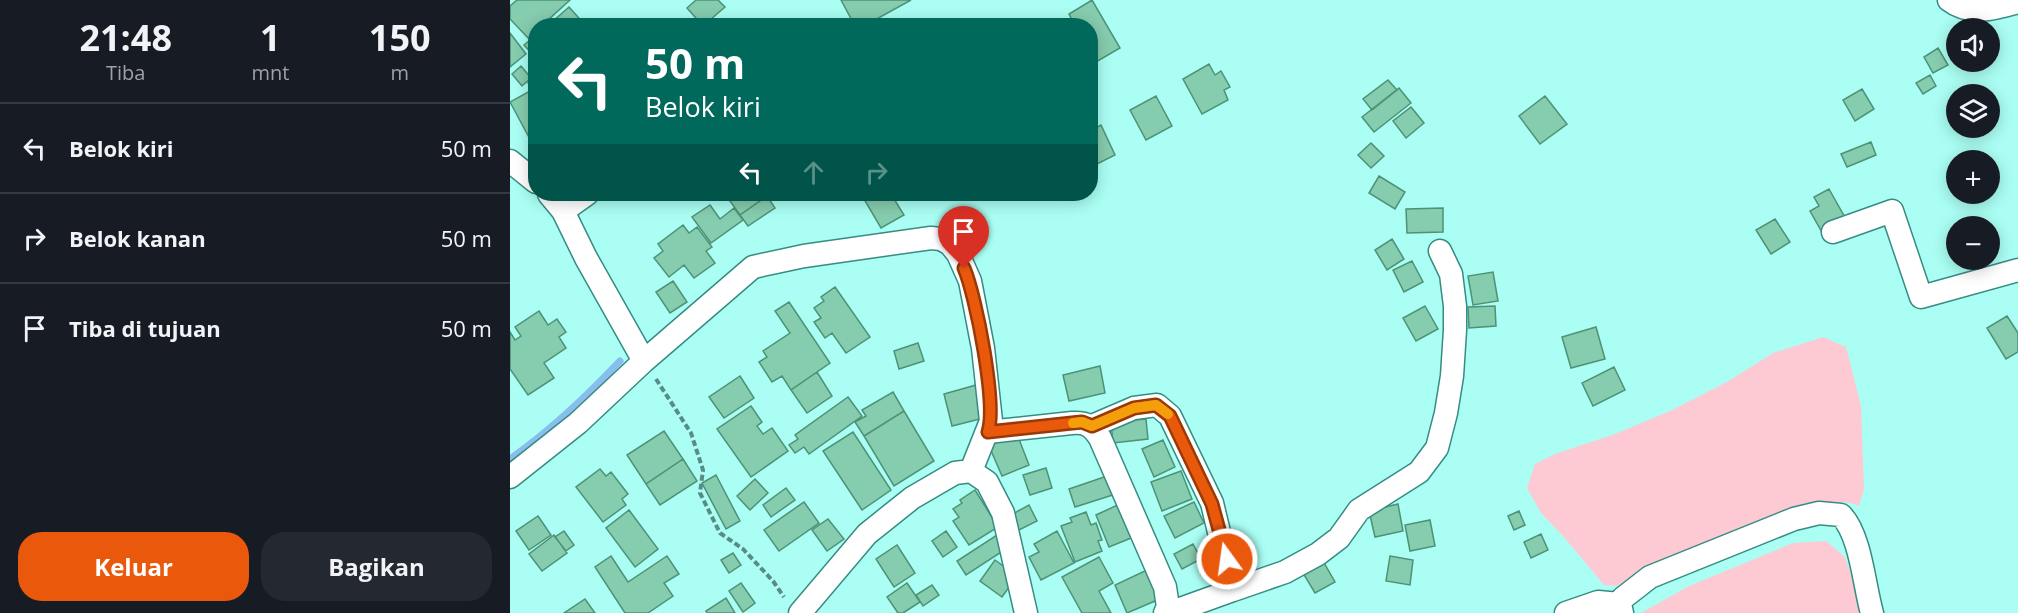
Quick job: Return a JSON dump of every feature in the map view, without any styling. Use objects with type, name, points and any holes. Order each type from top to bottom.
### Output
[{"type":"street","points":[[1949,0],[1959,7],[1976,10],[1995,9],[2018,2]]},
{"type":"street","points":[[510,161],[528,176]]},
{"type":"street","points":[[555,201],[563,211],[586,258],[644,361]]},
{"type":"street","points":[[563,211],[577,201]]},
{"type":"street","points":[[1833,232],[1892,211],[1922,297],[2018,270]]},
{"type":"street","points":[[510,477],[521,471],[578,423],[644,361],[753,267],[804,256],[931,238],[941,239],[951,244],[958,254],[970,281],[983,348],[991,421],[971,471]]},
{"type":"street","points":[[988,432],[1082,422],[1092,426],[1100,438],[1165,588],[1168,600],[1167,613],[1285,572],[1318,554],[1339,538],[1359,510],[1419,472],[1437,448],[1451,385],[1455,330],[1451,274],[1440,251]]},
{"type":"street","points":[[1092,426],[1134,408],[1156,405],[1170,416],[1212,504],[1233,590]]},
{"type":"street","points":[[795,609],[867,534],[912,498],[955,473],[971,471],[987,482],[1003,513],[1026,613]]},
{"type":"street","points":[[1566,613],[1575,608],[1598,602],[1621,609],[1623,598],[1650,577],[1794,519],[1820,513],[1841,514],[1847,520],[1872,613]]},
{"type":"path","points":[[644,361],[691,433],[703,470],[700,493],[720,533],[743,549],[795,609]]},
{"type":"shaded area","points":[[1823,337],[1846,347],[1861,406],[1864,489],[1859,506],[1852,503],[1834,502],[1788,512],[1616,586],[1604,585],[1541,513],[1527,488],[1535,464],[1555,454],[1615,434],[1672,410],[1727,382],[1773,353]]},
{"type":"shaded area","points":[[1826,541],[1845,557],[1864,613],[1641,613],[1689,586],[1793,543]]},
{"type":"building","points":[[517,0],[570,0],[550,18],[528,18],[528,38],[510,19],[510,6]]},
{"type":"building","points":[[696,0],[718,0],[725,7],[712,18],[696,18],[687,8]]},
{"type":"building","points":[[841,0],[911,0],[878,18],[851,18]]},
{"type":"building","points":[[1092,0],[1120,48],[1098,61],[1098,18],[1071,18],[1069,14]]},
{"type":"building","points":[[569,7],[579,18],[557,18]]},
{"type":"building","points":[[510,33],[526,54],[510,67]]},
{"type":"building","points":[[1938,48],[1946,62],[1946,66],[1933,73],[1924,57]]},
{"type":"building","points":[[1209,64],[1215,75],[1221,71],[1230,87],[1224,90],[1228,100],[1202,114],[1183,79]]},
{"type":"building","points":[[521,66],[528,74],[528,81],[522,86],[512,74]]},
{"type":"building","points":[[1930,75],[1936,86],[1923,94],[1916,83]]},
{"type":"building","points":[[1388,80],[1397,90],[1372,110],[1363,99]]},
{"type":"building","points":[[1399,88],[1411,103],[1374,132],[1362,117]]},
{"type":"building","points":[[1862,89],[1874,109],[1855,121],[1843,100]]},
{"type":"building","points":[[528,92],[528,135],[510,102]]},
{"type":"building","points":[[1156,96],[1172,126],[1146,140],[1130,110]]},
{"type":"building","points":[[1545,96],[1567,124],[1540,144],[1519,116]]},
{"type":"building","points":[[1411,107],[1424,123],[1406,138],[1393,121]]},
{"type":"building","points":[[1101,125],[1115,155],[1098,164],[1098,127]]},
{"type":"building","points":[[1871,142],[1876,155],[1847,167],[1841,154]]},
{"type":"building","points":[[1371,143],[1384,156],[1371,168],[1358,155]]},
{"type":"building","points":[[1379,176],[1405,192],[1395,209],[1369,193]]},
{"type":"building","points":[[1829,189],[1847,221],[1823,234],[1810,211],[1819,206],[1814,197]]},
{"type":"building","points":[[730,201],[760,201],[740,215]]},
{"type":"building","points":[[760,201],[770,201],[775,208],[748,226],[740,215]]},
{"type":"building","points":[[865,201],[895,201],[904,215],[881,228]]},
{"type":"building","points":[[710,205],[720,219],[734,208],[743,220],[711,243],[692,217]]},
{"type":"building","points":[[1443,208],[1443,232],[1407,233],[1406,209]]},
{"type":"building","points":[[1775,219],[1790,242],[1771,254],[1756,230]]},
{"type":"building","points":[[683,225],[689,233],[697,227],[712,247],[706,251],[715,263],[694,278],[684,265],[669,277],[654,258],[663,251],[658,244]]},
{"type":"building","points":[[1392,239],[1404,259],[1387,270],[1375,250]]},
{"type":"building","points":[[1412,261],[1423,282],[1404,292],[1393,270]]},
{"type":"building","points":[[1493,272],[1498,301],[1473,305],[1468,276]]},
{"type":"building","points":[[673,281],[687,302],[670,313],[656,292]]},
{"type":"building","points":[[835,287],[870,337],[846,353],[832,333],[825,338],[814,322],[821,318],[814,308],[824,301],[821,297]]},
{"type":"building","points":[[789,302],[830,363],[791,390],[782,376],[772,382],[759,362],[767,357],[763,351],[790,333],[775,311]]},
{"type":"building","points":[[1425,306],[1438,329],[1416,341],[1403,318]]},
{"type":"building","points":[[1495,306],[1496,326],[1469,328],[1468,307]]},
{"type":"building","points":[[539,311],[548,325],[557,319],[566,332],[559,337],[566,348],[544,363],[554,378],[528,395],[510,369],[510,332],[515,340],[521,336],[515,327]]},
{"type":"building","points":[[2007,316],[2018,333],[2018,352],[2006,359],[1987,328]]},
{"type":"building","points":[[1596,327],[1605,359],[1571,368],[1562,337]]},
{"type":"building","points":[[918,343],[924,361],[899,369],[894,351]]},
{"type":"building","points":[[1100,366],[1105,393],[1069,401],[1063,375]]},
{"type":"building","points":[[1614,367],[1625,390],[1593,406],[1582,383]]},
{"type":"building","points":[[817,372],[832,396],[807,413],[791,390]]},
{"type":"building","points":[[740,376],[754,398],[724,418],[709,397]]},
{"type":"building","points":[[976,385],[984,418],[952,426],[944,394]]},
{"type":"building","points":[[893,392],[904,411],[864,436],[855,422],[866,416],[862,410]]},
{"type":"building","points":[[848,397],[862,416],[809,454],[804,447],[795,453],[789,445],[798,439],[795,435]]},
{"type":"building","points":[[751,406],[762,422],[757,426],[763,434],[772,428],[788,451],[751,477],[717,429]]},
{"type":"building","points":[[904,411],[934,461],[894,486],[864,436]]},
{"type":"building","points":[[1146,419],[1148,439],[1113,443],[1111,422]]},
{"type":"building","points":[[664,431],[683,459],[646,484],[627,455]]},
{"type":"building","points":[[853,432],[891,490],[862,510],[823,451]]},
{"type":"building","points":[[1017,434],[1029,465],[1002,476],[989,446]]},
{"type":"building","points":[[1163,440],[1175,467],[1154,477],[1142,449]]},
{"type":"building","points":[[683,459],[697,481],[660,505],[646,484]]},
{"type":"building","points":[[1046,468],[1052,488],[1030,495],[1023,475]]},
{"type":"building","points":[[600,469],[606,476],[611,472],[628,494],[622,499],[626,505],[603,522],[576,487]]},
{"type":"building","points":[[1181,471],[1192,499],[1162,511],[1151,482]]},
{"type":"building","points":[[1113,474],[1119,493],[1075,507],[1069,489]]},
{"type":"building","points":[[716,475],[740,521],[726,529],[702,483]]},
{"type":"building","points":[[755,479],[768,493],[750,510],[737,496]]},
{"type":"building","points":[[786,488],[795,500],[771,517],[763,505]]},
{"type":"building","points":[[975,490],[998,527],[969,545],[953,521],[959,517],[953,509],[962,503],[960,500]]},
{"type":"building","points":[[804,502],[819,523],[779,551],[764,530]]},
{"type":"building","points":[[1194,502],[1204,523],[1175,538],[1164,516]]},
{"type":"building","points":[[1122,503],[1136,536],[1109,547],[1096,515]]},
{"type":"building","points":[[1398,504],[1403,531],[1375,537],[1369,511]]},
{"type":"building","points":[[1029,505],[1037,521],[1017,531],[1009,516]]},
{"type":"building","points":[[629,510],[658,549],[635,567],[606,528]]},
{"type":"building","points":[[1519,511],[1525,525],[1514,530],[1508,516]]},
{"type":"building","points":[[1086,512],[1091,525],[1096,523],[1102,540],[1098,541],[1102,551],[1075,562],[1061,526],[1072,522],[1070,518]]},
{"type":"building","points":[[538,516],[551,535],[529,550],[516,531]]},
{"type":"building","points":[[828,519],[844,539],[827,551],[812,530]]},
{"type":"building","points":[[1430,520],[1435,546],[1410,551],[1405,525]]},
{"type":"building","points":[[564,531],[574,545],[566,551],[555,537]]},
{"type":"building","points":[[946,531],[957,547],[943,557],[932,541]]},
{"type":"building","points":[[1057,531],[1074,563],[1041,580],[1029,557],[1039,552],[1034,544]]},
{"type":"building","points":[[1541,534],[1548,550],[1531,558],[1524,542]]},
{"type":"building","points":[[554,535],[567,553],[542,571],[529,554]]},
{"type":"building","points":[[997,535],[1006,549],[966,575],[957,561]]},
{"type":"building","points":[[1193,544],[1201,559],[1182,569],[1174,554]]},
{"type":"building","points":[[897,545],[915,573],[894,587],[876,559]]},
{"type":"building","points":[[733,553],[741,565],[729,573],[721,560]]},
{"type":"building","points":[[611,556],[628,582],[667,556],[679,574],[664,583],[673,596],[648,613],[625,613],[595,567]]},
{"type":"building","points":[[1390,556],[1413,560],[1410,585],[1386,581]]},
{"type":"building","points":[[1099,557],[1113,583],[1099,591],[1111,613],[1082,613],[1062,577]]},
{"type":"building","points":[[995,560],[1017,576],[1002,597],[980,581]]},
{"type":"building","points":[[1323,561],[1335,582],[1315,593],[1303,573]]},
{"type":"building","points":[[1149,569],[1162,598],[1127,613],[1115,585]]},
{"type":"building","points":[[741,583],[755,603],[743,612],[729,591]]},
{"type":"building","points":[[907,583],[920,602],[903,613],[898,613],[887,597]]},
{"type":"building","points":[[932,585],[939,595],[923,606],[916,595]]},
{"type":"building","points":[[726,598],[735,613],[707,613],[706,611]]},
{"type":"building","points":[[585,599],[595,613],[564,613]]},
{"type":"waterway","points":[[510,459],[567,413],[620,361]]},
{"type":"slow traffic","points":[[1073,423],[1082,422],[1092,426],[1134,408],[1156,405],[1168,414]]},
{"type":"route","points":[[964,268],[970,281],[983,348],[990,402],[991,421],[988,432],[1082,422],[1092,426],[1134,408],[1156,405],[1170,416],[1178,430],[1212,504],[1227,559]]}]
